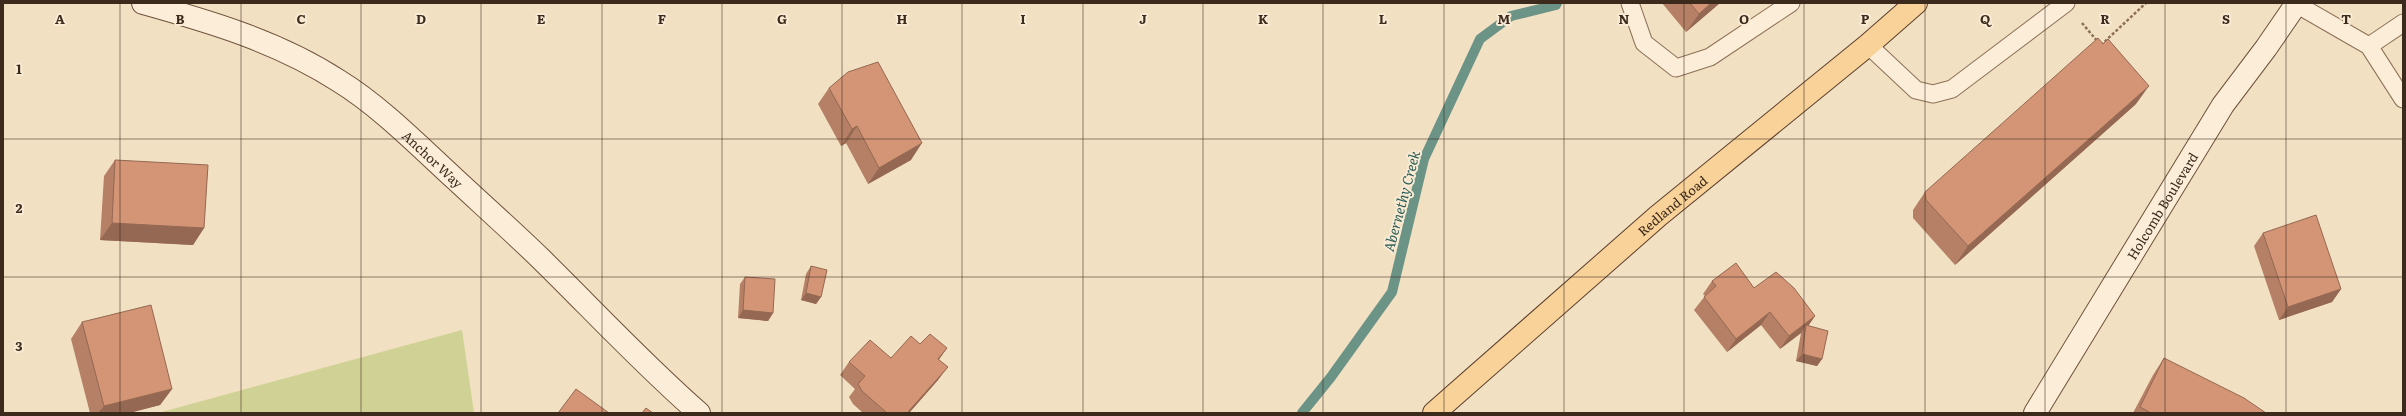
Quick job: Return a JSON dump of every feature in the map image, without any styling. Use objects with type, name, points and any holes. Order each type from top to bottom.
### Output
[{"type":"main road","name":"Redland Road","points":[[1434,413],[1658,216],[1868,45],[1914,4]]},
{"type":"street","name":"Anchor Way","points":[[143,3],[246,34],[268,43],[299,57],[355,92],[437,162],[540,258],[674,391],[699,413]]},
{"type":"street","name":"Holcomb Boulevard","points":[[2035,413],[2223,104],[2296,3]]},
{"type":"lane","points":[[1630,3],[1644,43],[1676,68],[1710,57],[1791,3]]},
{"type":"lane","points":[[1868,45],[1916,90],[1933,94],[1952,89],[2065,3]]},
{"type":"lane","points":[[2296,3],[2369,46],[2403,99]]},
{"type":"lane","points":[[2369,46],[2403,23]]},
{"type":"path","points":[[2065,3],[2100,46],[2146,3]]},
{"type":"green space","points":[[462,330],[474,413],[158,413]]},
{"type":"building","points":[[1690,3],[1711,3],[1699,14]]},
{"type":"building","points":[[2098,38],[2103,44],[2108,39],[2149,86],[1968,246],[1926,200],[1925,192]]},
{"type":"building","points":[[878,62],[922,143],[879,168],[857,126],[852,129],[829,88],[848,72]]},
{"type":"building","points":[[115,160],[208,165],[204,228],[112,223]]},
{"type":"building","points":[[2316,215],[2341,289],[2288,307],[2263,233]]},
{"type":"building","points":[[1736,263],[1754,288],[1776,272],[1794,288],[1815,316],[1789,336],[1770,312],[1736,339],[1704,297],[1716,286],[1712,281]]},
{"type":"building","points":[[811,266],[827,270],[821,297],[806,293]]},
{"type":"building","points":[[745,277],[775,279],[773,313],[743,310]]},
{"type":"building","points":[[151,305],[172,389],[104,406],[82,322]]},
{"type":"building","points":[[1806,325],[1828,331],[1822,359],[1802,354]]},
{"type":"building","points":[[930,334],[947,348],[938,359],[948,367],[907,413],[887,413],[862,391],[858,384],[865,376],[849,362],[870,340],[891,358],[911,336],[920,344]]},
{"type":"building","points":[[2164,358],[2244,398],[2266,413],[2151,413],[2140,407]]},
{"type":"building","points":[[576,389],[609,413],[558,413]]},
{"type":"building","points":[[646,408],[653,413],[642,413]]},
{"type":"waterway","name":"Abernethy Creek","points":[[1302,413],[1331,377],[1392,292],[1424,159],[1480,39],[1511,16],[1556,5],[1557,3]]}]
